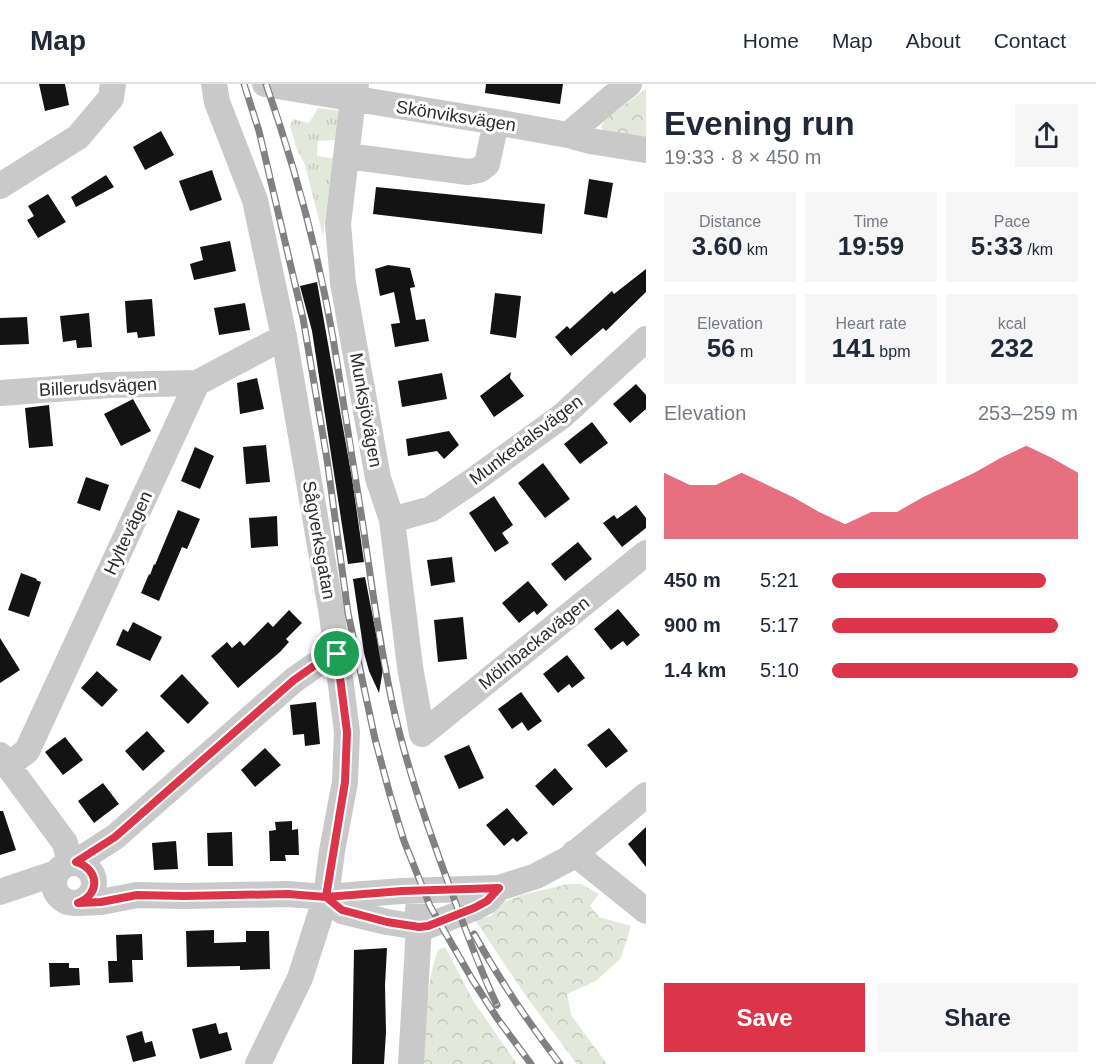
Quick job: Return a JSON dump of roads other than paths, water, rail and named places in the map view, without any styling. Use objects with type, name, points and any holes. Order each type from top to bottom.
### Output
[{"type":"street","points":[[0,186],[78,137],[111,98],[113,84]]},
{"type":"street","name":"Sågverksgatan","points":[[214,84],[217,102],[255,200],[284,337],[330,604],[347,732],[345,782],[326,897],[300,978],[258,1064]]},
{"type":"street","name":"Skönviksvägen","points":[[265,84],[355,91],[496,122],[646,150]]},
{"type":"street","points":[[568,135],[620,87]]},
{"type":"street","name":"Munksjövägen","points":[[355,91],[338,225],[343,283],[378,478],[392,520],[410,667],[422,734]]},
{"type":"street","points":[[347,156],[468,172],[479,170],[487,164],[496,122]]},
{"type":"street","points":[[197,383],[284,337]]},
{"type":"street","name":"Munkedalsvägen","points":[[392,520],[431,509],[474,480],[562,417],[646,339]]},
{"type":"street","name":"Billerudsvägen","points":[[0,393],[110,385],[197,383]]},
{"type":"street","name":"Hyltevägen","points":[[4,760],[27,750],[197,383]]},
{"type":"street","name":"Mölnbackavägen","points":[[422,734],[646,553]]},
{"type":"street","points":[[75,878],[115,837],[294,680],[337,654]]},
{"type":"street","points":[[4,760],[66,843],[75,878]]},
{"type":"street","points":[[0,892],[30,882],[75,878],[106,884],[137,895],[288,894],[326,897],[499,888],[536,876],[568,859],[646,795]]},
{"type":"street","points":[[574,854],[646,910]]},
{"type":"street","points":[[326,897],[342,910],[387,922],[419,927],[428,926],[474,908],[487,901],[499,888]]},
{"type":"street","points":[[411,1064],[419,927],[417,891]]},
{"type":"railway","points":[[244,84],[259,131],[303,318],[327,459],[348,613],[375,739],[390,795],[404,841],[430,906],[472,979],[531,1064]]},
{"type":"railway","points":[[266,84],[305,210],[327,306],[380,639],[398,725],[410,772],[433,840],[497,1005]]},
{"type":"railway","points":[[474,934],[514,1000],[560,1064]]}]
